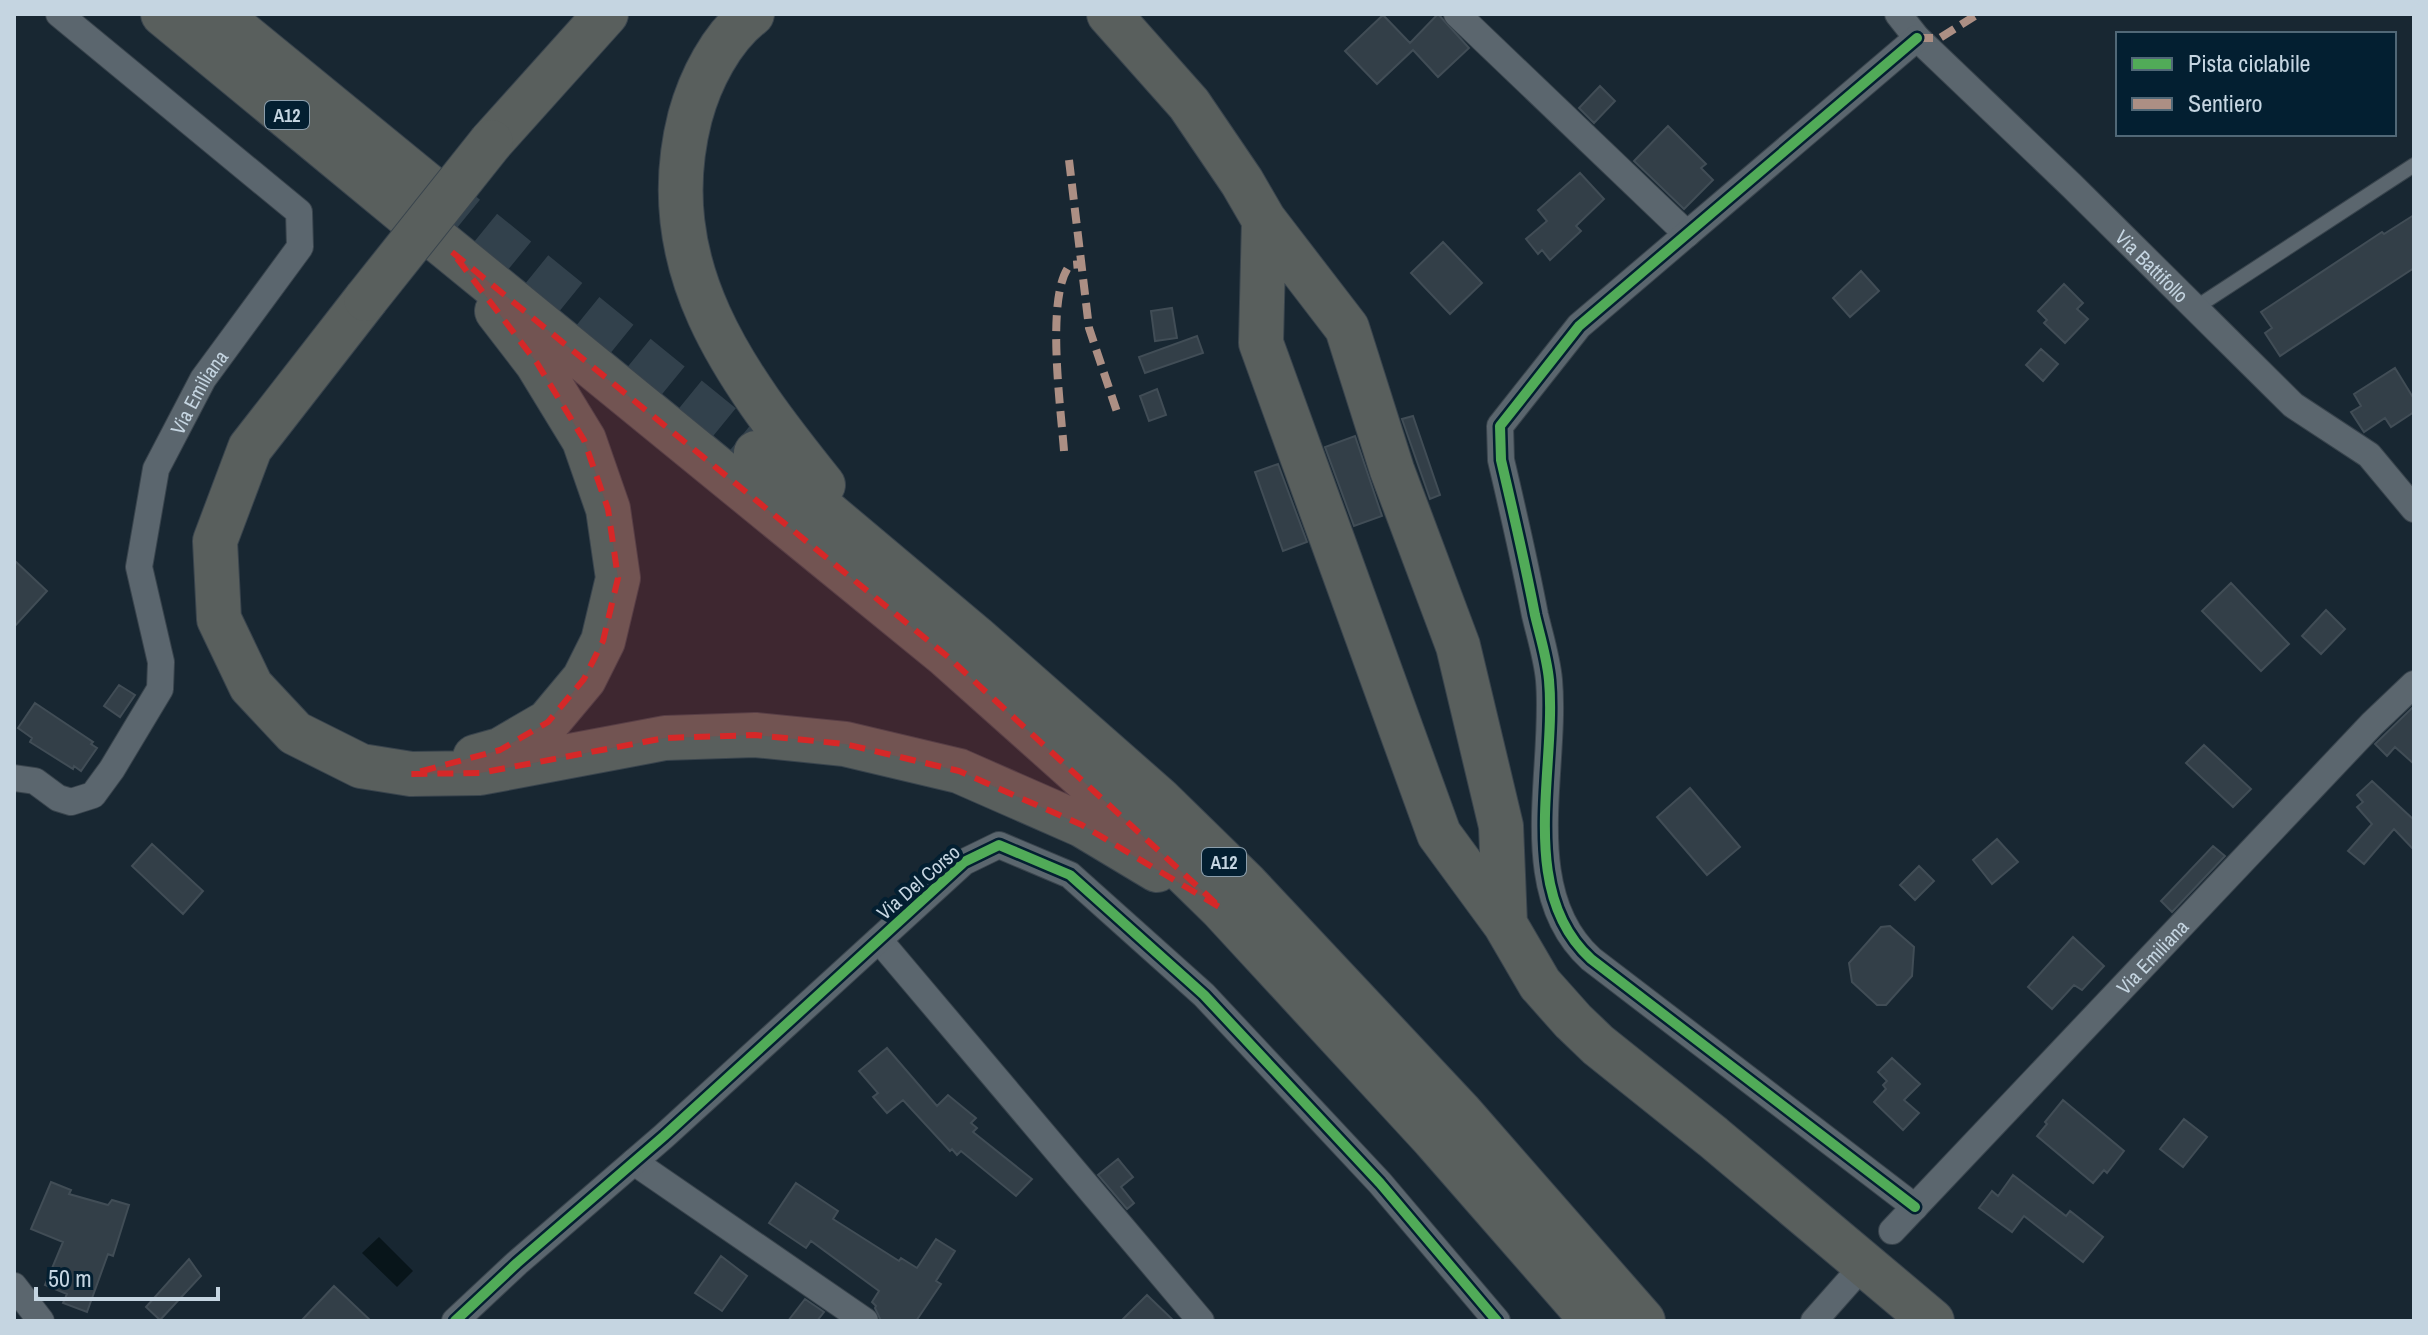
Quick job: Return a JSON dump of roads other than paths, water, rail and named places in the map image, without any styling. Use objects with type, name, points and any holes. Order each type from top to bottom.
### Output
[{"type":"highway","name":"A12","points":[[163,14],[433,225],[947,656],[1133,822],[1221,908],[1434,1139],[1593,1321]]},
{"type":"highway","name":"A12","points":[[218,14],[433,225]]},
{"type":"highway","points":[[606,14],[491,142],[250,448],[215,541],[219,619],[251,686],[295,733],[361,766],[411,774],[480,773],[665,738],[755,735],[845,744],[959,771],[1082,825],[1221,908]]},
{"type":"highway","points":[[752,14],[717,54],[695,99],[683,146],[680,196],[687,253],[704,305],[720,339],[757,401],[882,558]]},
{"type":"highway","points":[[1107,16],[1189,104],[1264,220],[1347,328],[1392,470],[1458,646],[1501,826],[1505,924]]},
{"type":"highway","points":[[1264,220],[1261,343],[1439,834],[1505,924],[1540,984],[1598,1045],[1932,1321]]},
{"type":"highway","points":[[411,774],[500,750],[548,722],[584,679],[603,641],[618,578],[608,509],[584,440],[537,363],[433,225]]},
{"type":"highway","name":"A12","points":[[756,453],[987,647],[1159,799],[1246,884],[1460,1112],[1643,1321]]},
{"type":"street","name":"Via Emiliana","points":[[14,778],[35,781],[58,798],[71,802],[93,795],[160,689],[161,662],[139,567],[156,469],[203,379],[300,247],[299,212],[59,14]]},
{"type":"street","points":[[1457,14],[1687,234]]},
{"type":"street","name":"Via Battifollo","points":[[1898,14],[1917,38],[2293,405],[2369,455],[2414,509]]},
{"type":"street","points":[[1915,1207],[1591,959],[1563,927],[1549,889],[1546,810],[1549,680],[1501,460],[1500,426],[1579,326],[1917,38]]},
{"type":"street","name":"Via Emiliana","points":[[1892,1231],[2372,724],[2414,684]]},
{"type":"street","name":"Via Del Corso","points":[[455,1321],[964,862],[999,845],[1070,875],[1204,995],[1380,1183],[1497,1321]]},
{"type":"street","points":[[879,940],[1201,1321]]},
{"type":"street","points":[[634,1162],[865,1321]]},
{"type":"street","points":[[1814,1321],[1853,1277]]},
{"type":"street","points":[[14,1286],[41,1321]]},
{"type":"lane","points":[[2195,308],[2414,165]]},
{"type":"tunnel","points":[[432,189],[756,453]]}]
